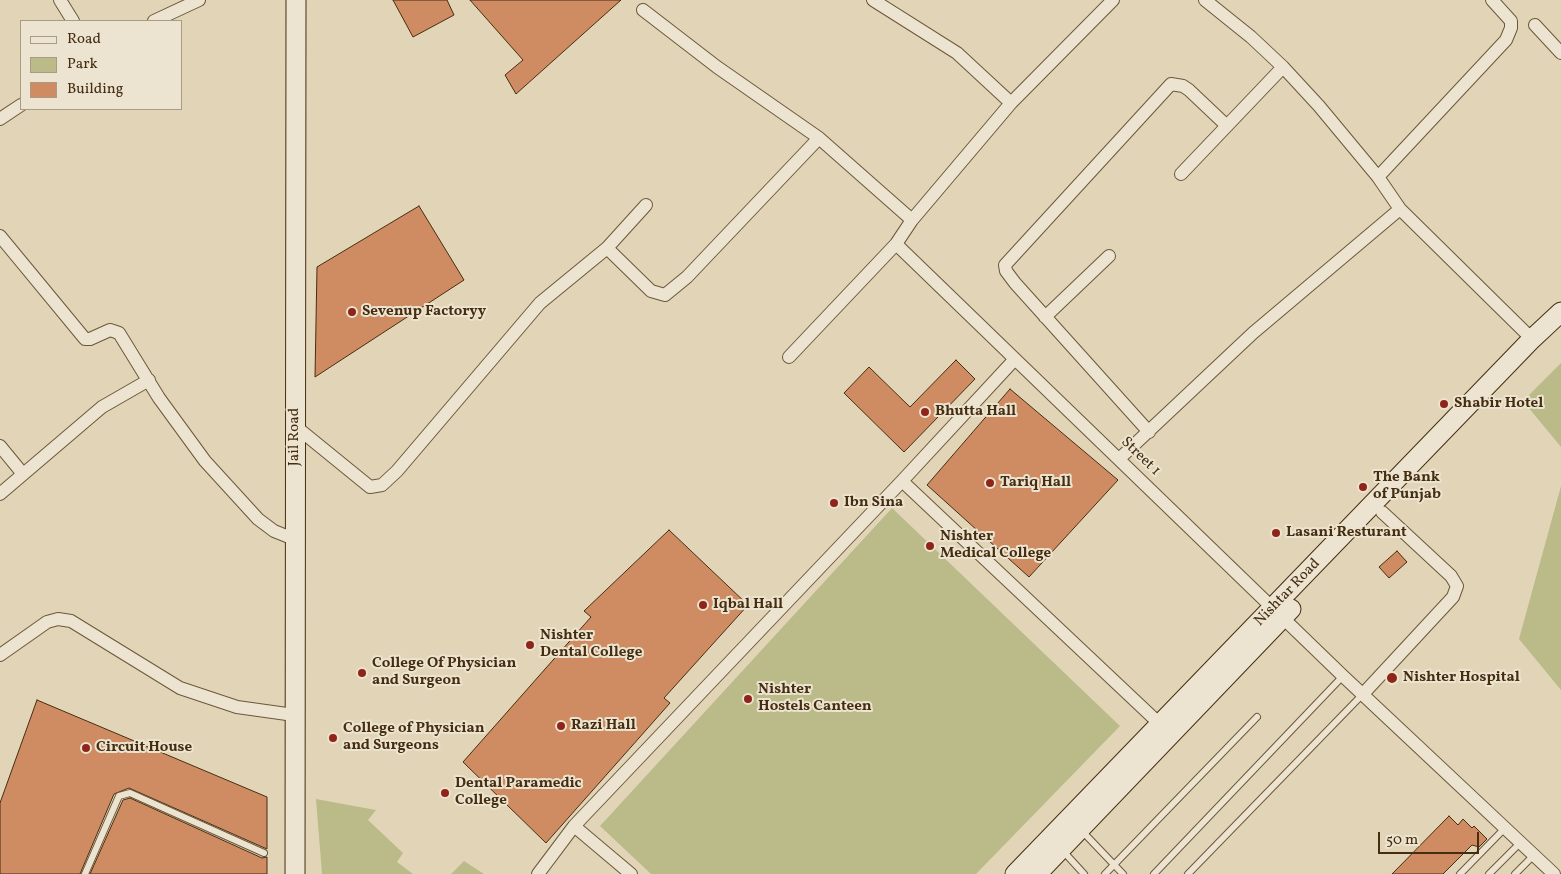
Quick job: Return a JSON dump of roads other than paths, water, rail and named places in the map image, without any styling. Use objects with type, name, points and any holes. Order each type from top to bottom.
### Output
[{"type":"main road","name":"Jail Road","points":[[295,874],[296,0]]},
{"type":"main road","name":"Nishtar Road","points":[[1279,612],[1532,339],[1561,312]]},
{"type":"main road","name":"Nishtar Road","points":[[1037,874],[1055,845],[1164,729],[1279,612],[1382,512],[1561,329]]},
{"type":"main road","name":"Nishtar Road","points":[[1015,874],[1079,828],[1164,729]]},
{"type":"street","points":[[60,0],[72,20]]},
{"type":"street","points":[[156,20],[198,0]]},
{"type":"street","points":[[873,0],[957,53],[1011,103]]},
{"type":"street","points":[[789,357],[896,244],[912,220],[1011,103],[1113,0]]},
{"type":"street","points":[[1205,0],[1283,67],[1319,106],[1378,177],[1400,209],[1532,339]]},
{"type":"street","points":[[1378,177],[1506,40],[1511,28],[1511,21],[1492,0]]},
{"type":"street","points":[[643,10],[717,67],[819,138],[912,220]]},
{"type":"street","points":[[1535,25],[1561,53]]},
{"type":"street","points":[[1181,174],[1283,67]]},
{"type":"street","points":[[1149,432],[1006,271],[1005,265],[1166,88],[1176,84],[1189,90],[1227,126]]},
{"type":"street","points":[[0,119],[20,106]]},
{"type":"street","points":[[607,248],[651,291],[665,295],[686,277],[819,138]]},
{"type":"street","points":[[295,426],[370,487],[382,485],[397,471],[540,303],[607,248],[646,205]]},
{"type":"street","points":[[1119,459],[1260,327],[1400,209]]},
{"type":"street","points":[[0,236],[82,336],[90,339],[110,330],[115,330],[205,461],[258,519],[274,531],[294,539]]},
{"type":"street","name":"Street 1","points":[[896,244],[1279,612],[1343,676],[1554,874]]},
{"type":"street","points":[[1045,316],[1109,256]]},
{"type":"street","points":[[538,874],[574,826],[902,481],[1015,359]]},
{"type":"street","points":[[0,494],[102,407],[149,380]]},
{"type":"street","points":[[0,446],[23,474]]},
{"type":"street","points":[[902,481],[1164,729]]},
{"type":"street","points":[[1363,694],[1453,596],[1457,586],[1451,576],[1382,512]]},
{"type":"street","points":[[0,655],[47,622],[58,619],[71,622],[180,688],[237,707],[294,715]]},
{"type":"street","points":[[574,826],[631,874]]},
{"type":"lane","points":[[1154,874],[1343,676]]},
{"type":"lane","points":[[1188,874],[1363,694]]},
{"type":"lane","points":[[1106,874],[1256,717]]},
{"type":"lane","points":[[85,874],[119,796],[130,794],[264,853]]},
{"type":"lane","points":[[1460,874],[1506,827]]},
{"type":"lane","points":[[1079,828],[1124,874]]},
{"type":"lane","points":[[1489,874],[1521,842]]},
{"type":"lane","points":[[1055,845],[1084,874]]},
{"type":"lane","points":[[1515,874],[1534,855]]},
{"type":"place","name":"Sevenup Factoryy","points":[[352,312]]},
{"type":"place","name":"Shabir Hotel","points":[[1444,404]]},
{"type":"place","name":"Bhutta Hall","points":[[925,412]]},
{"type":"place","name":"Tariq Hall","points":[[990,483]]},
{"type":"place","name":"The Bank of Punjab","points":[[1363,487]]},
{"type":"place","name":"Ibn Sina","points":[[834,503]]},
{"type":"place","name":"Lasani Resturant","points":[[1276,533]]},
{"type":"place","name":"Nishter Medical College","points":[[930,546]]},
{"type":"place","name":"Iqbal Hall","points":[[703,605]]},
{"type":"place","name":"Nishter Dental College","points":[[530,645]]},
{"type":"place","name":"College Of Physician and Surgeon","points":[[362,673]]},
{"type":"place","name":"Nishter Hospital","points":[[1392,678]]},
{"type":"place","name":"Nishter Hostels Canteen","points":[[748,699]]},
{"type":"place","name":"Razi Hall","points":[[561,726]]},
{"type":"place","name":"College of Physician and Surgeons","points":[[333,738]]},
{"type":"place","name":"Circuit House","points":[[86,748]]},
{"type":"place","name":"Dental Paramedic College","points":[[445,793]]}]
